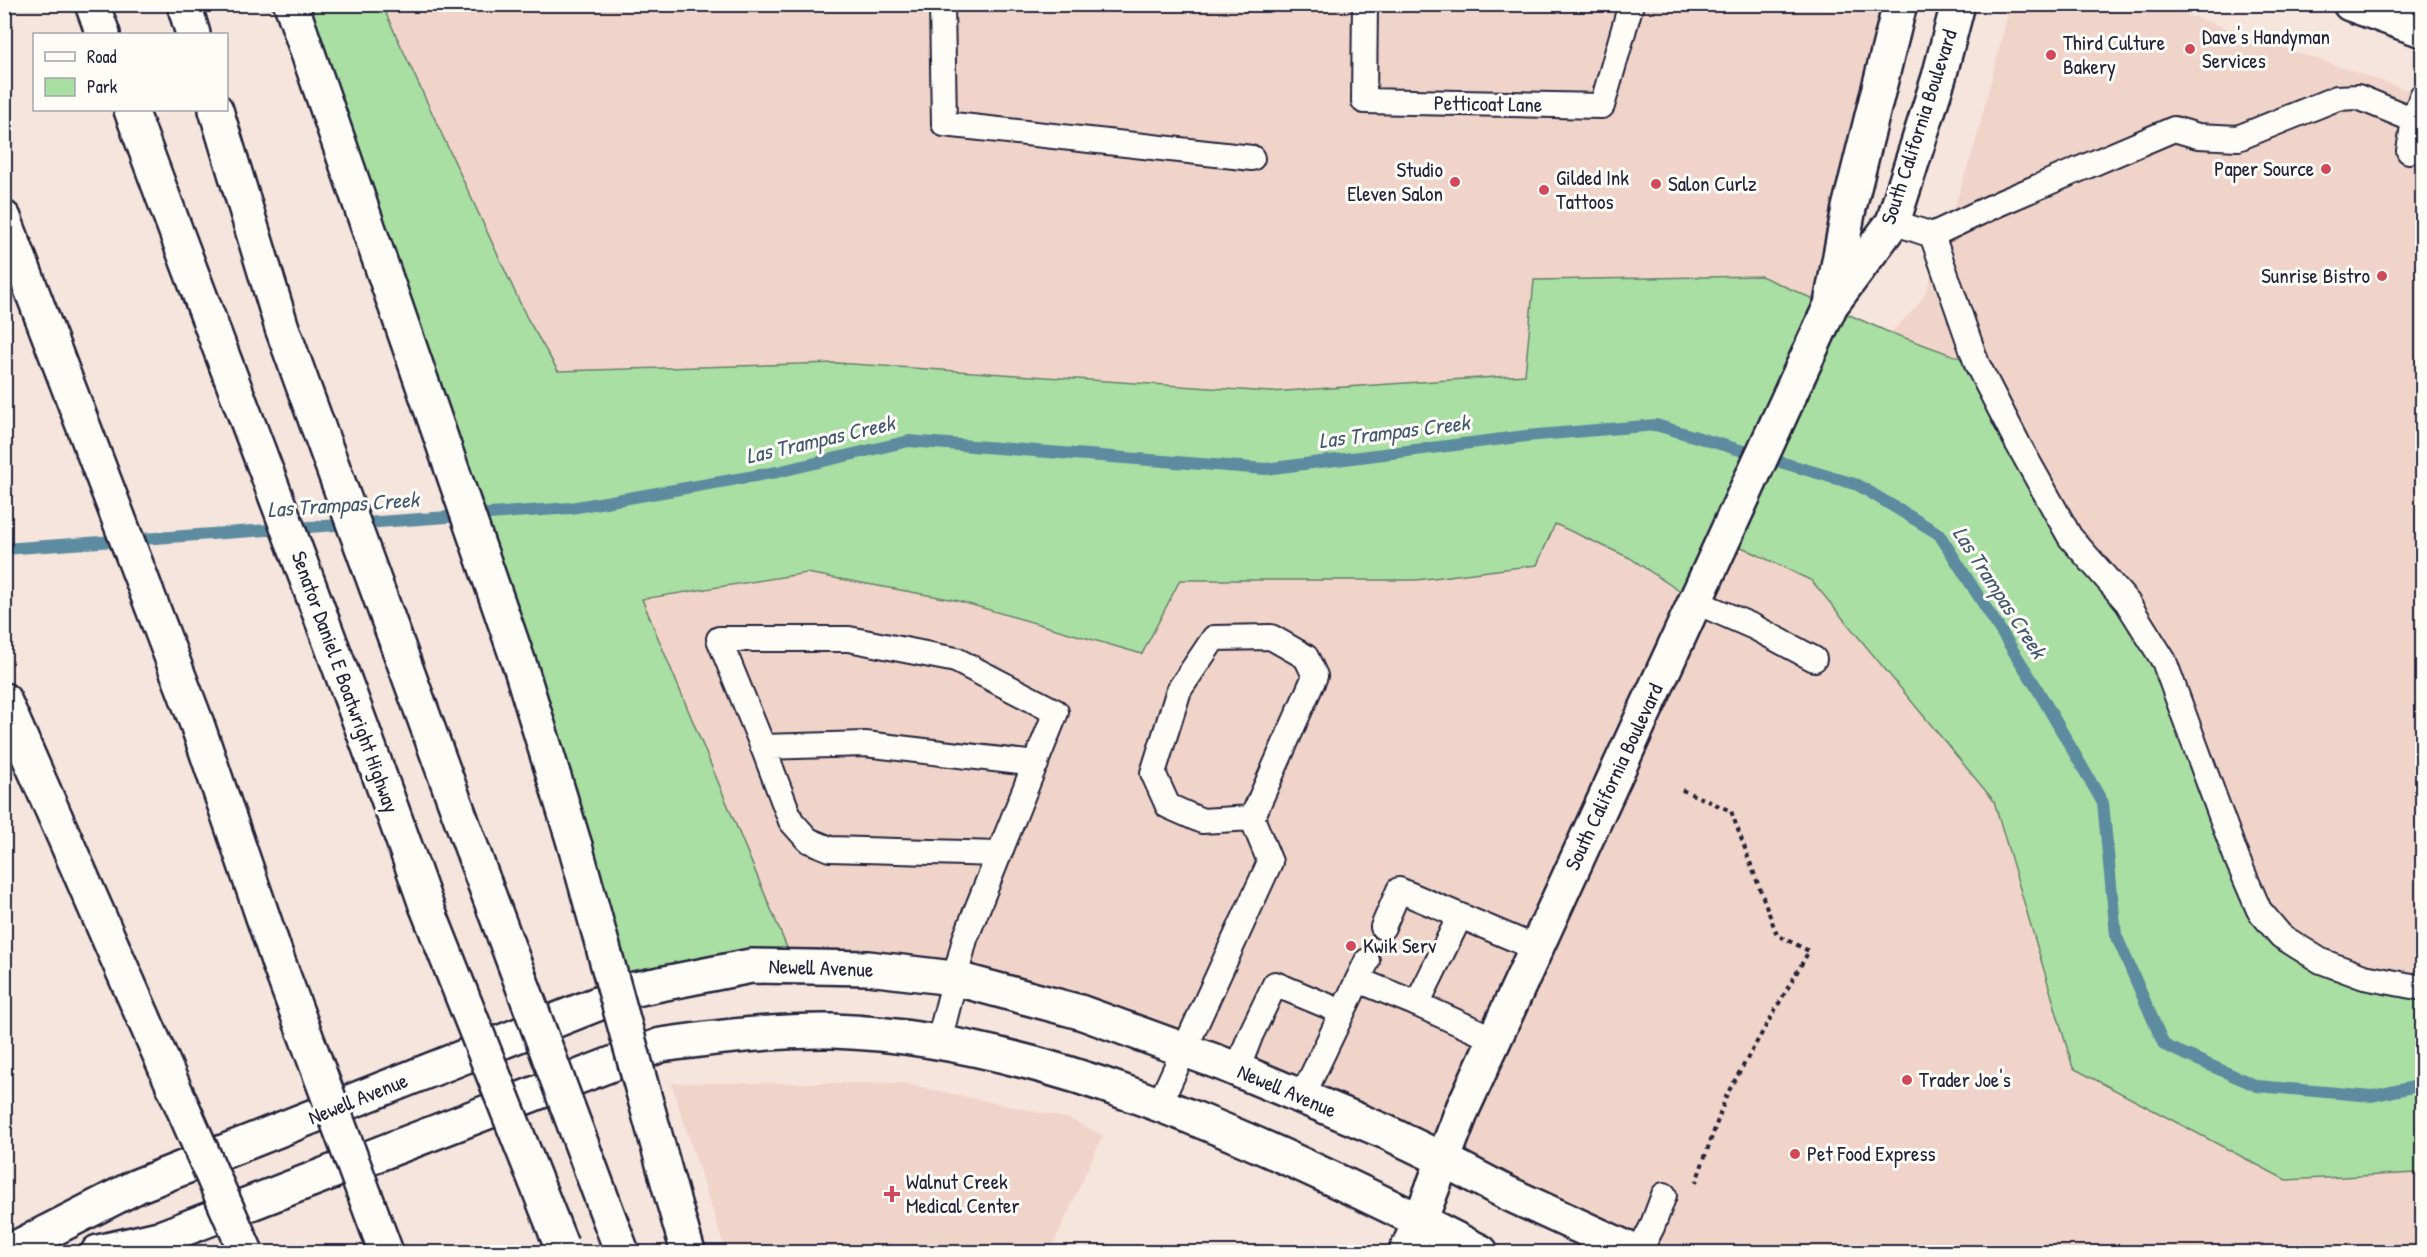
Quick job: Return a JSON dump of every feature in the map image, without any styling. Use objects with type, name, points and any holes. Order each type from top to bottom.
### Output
[{"type":"main road","points":[[92,4],[103,33]]},
{"type":"main road","points":[[184,4],[194,33]]},
{"type":"main road","points":[[291,4],[521,669],[575,846],[688,1252]]},
{"type":"main road","name":"South California Boulevard","points":[[1831,306],[1849,208],[1900,4]]},
{"type":"main road","name":"South California Boulevard","points":[[1406,1252],[1463,1108],[1831,306],[1893,222],[1935,88],[1958,4]]},
{"type":"main road","points":[[2350,4],[2422,30]]},
{"type":"main road","name":"Senator Daniel E Boatwright Highway","points":[[131,111],[213,333],[358,712],[426,905],[562,1249]]},
{"type":"main road","points":[[216,111],[282,328],[617,1239]]},
{"type":"main road","points":[[4,218],[197,724],[279,964],[386,1252]]},
{"type":"main road","points":[[9,712],[246,1252]]},
{"type":"main road","name":"Newell Avenue","points":[[8,1252],[137,1186],[635,989],[751,966],[868,968],[953,978],[1080,1012],[1237,1070],[1386,1132],[1507,1193],[1637,1252]]},
{"type":"main road","points":[[98,1252],[163,1237],[661,1045],[728,1036],[832,1031],[939,1041],[1065,1073],[1159,1105],[1357,1191],[1481,1252]]},
{"type":"lane","points":[[942,4],[944,124],[1252,158]]},
{"type":"lane","name":"Petticoat Lane","points":[[1365,4],[1364,101],[1602,106],[1631,4]]},
{"type":"lane","points":[[2409,151],[2414,120],[2422,96]]},
{"type":"lane","points":[[1893,222],[1932,235],[2000,203],[2174,129],[2198,136],[2238,138],[2337,98],[2358,97],[2414,120]]},
{"type":"lane","points":[[1932,235],[1977,364],[2018,444],[2070,537],[2127,602],[2164,661],[2236,859],[2259,910],[2281,936],[2320,961],[2364,977],[2416,987]]},
{"type":"lane","points":[[1694,601],[1754,627],[1814,659]]},
{"type":"lane","points":[[1159,1105],[1270,862],[1252,818],[1315,676],[1306,657],[1271,637],[1214,638],[1179,690],[1153,773],[1168,806],[1202,821],[1252,818]]},
{"type":"lane","points":[[939,1041],[953,978],[965,939],[1056,712],[956,660],[849,639],[719,639],[791,821],[808,840],[830,849],[998,854]]},
{"type":"lane","points":[[763,747],[865,744],[1035,764]]},
{"type":"lane","points":[[1383,927],[1400,890],[1536,948]]},
{"type":"lane","points":[[1417,1004],[1460,916]]},
{"type":"lane","points":[[1302,1097],[1363,970],[1417,1004],[1494,1039]]},
{"type":"lane","points":[[1237,1070],[1275,984],[1342,1012]]},
{"type":"lane","points":[[1637,1252],[1652,1227],[1664,1195]]},
{"type":"path","points":[[1682,790],[1731,811],[1777,935],[1809,951],[1727,1095],[1695,1183]]},
{"type":"shaded area","points":[[382,5],[1900,5],[1831,305],[1761,276],[1534,280],[1525,375],[1270,392],[837,363],[557,371],[527,318]]},
{"type":"shaded area","points":[[2010,5],[2159,5],[2422,95],[2422,984],[2281,936],[1977,365],[1891,332],[1916,307],[1926,292],[1975,144]]},
{"type":"shaded area","points":[[1555,524],[1630,558],[1694,601],[1725,538],[1812,581],[1994,801],[2073,1068],[2417,1173],[2422,1169],[2422,1252],[1635,1252],[1080,1012],[795,967],[642,599],[807,573],[955,600],[1180,580],[1417,580]]},
{"type":"shaded area","name":"Walnut Creek Medical Center","points":[[671,1083],[902,1083],[1070,1119],[1103,1135],[1050,1252],[726,1252]]},
{"type":"green space","points":[[291,5],[382,5],[527,318],[558,371],[837,363],[1270,392],[1525,375],[1534,280],[1761,276],[1886,331],[1977,364],[2018,444],[2127,602],[2281,936],[2422,984],[2422,1169],[2417,1173],[2286,1180],[2073,1068],[1994,801],[1812,581],[1725,539],[1694,601],[1630,558],[1555,524],[1537,565],[1417,580],[1180,580],[1142,654],[955,600],[807,573],[642,599],[795,967],[613,998]]},
{"type":"waterway","name":"Las Trampas Creek","points":[[4,549],[571,508],[777,472],[909,441],[1265,469],[1526,436],[1656,425],[1858,485],[1939,534],[2035,685],[2103,803],[2116,935],[2164,1045],[2257,1086],[2372,1096],[2422,1085]]},
{"type":"place","name":"Dave's Handyman Services","points":[[2190,49]]},
{"type":"place","name":"Third Culture Bakery","points":[[2051,55]]},
{"type":"place","name":"Paper Source","points":[[2326,169]]},
{"type":"place","name":"Studio Eleven Salon","points":[[1455,182]]},
{"type":"place","name":"Salon Curlz","points":[[1656,184]]},
{"type":"place","name":"Gilded Ink Tattoos","points":[[1544,190]]},
{"type":"place","name":"Sunrise Bistro","points":[[2382,276]]},
{"type":"place","name":"Kwik Serv","points":[[1351,946]]},
{"type":"place","name":"Trader Joe's","points":[[1907,1080]]},
{"type":"place","name":"Pet Food Express","points":[[1795,1154]]},
{"type":"place","name":"Walnut Creek Medical Center","points":[[892,1194]]}]
